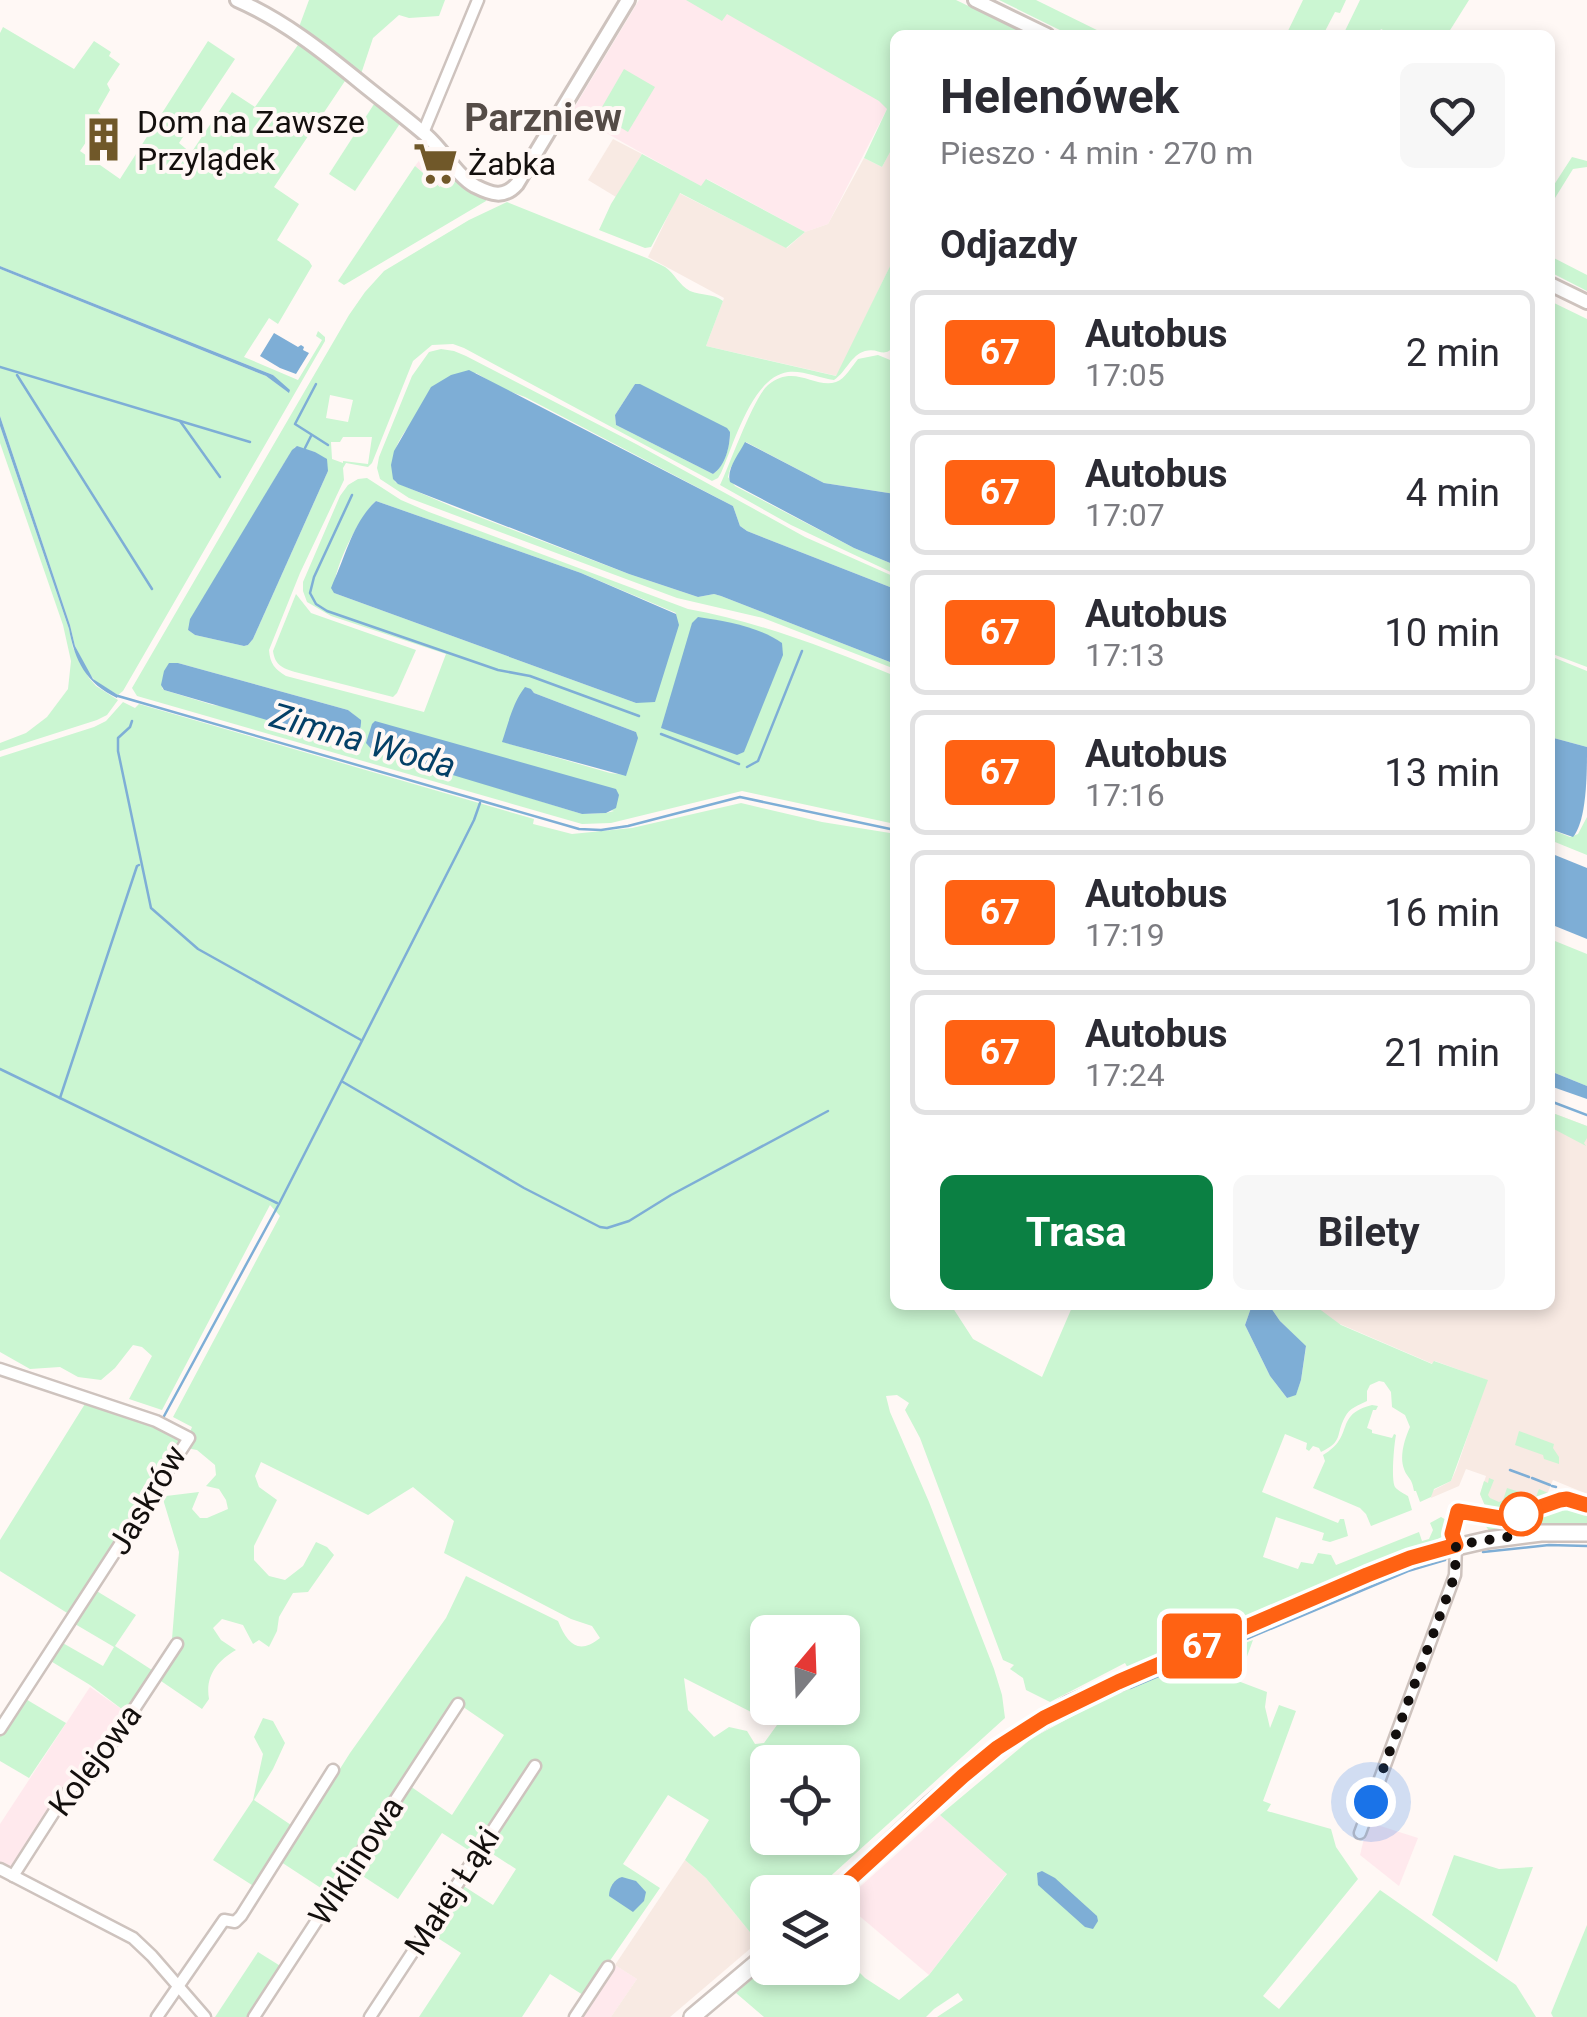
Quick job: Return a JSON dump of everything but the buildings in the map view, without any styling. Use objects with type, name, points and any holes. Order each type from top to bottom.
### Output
[{"type":"main road","points":[[855,1875],[997,1748],[1056,1711],[1393,1564],[1456,1545],[1520,1535],[1587,1532]]},
{"type":"main road","points":[[692,2017],[750,1968]]},
{"type":"street","points":[[237,0],[319,49],[440,148],[469,182],[493,194],[504,194],[514,188],[628,0]]},
{"type":"street","points":[[423,133],[478,0]]},
{"type":"street","points":[[975,0],[1036,30]]},
{"type":"street","points":[[1555,286],[1587,302]]},
{"type":"street","name":"Jaskrów","points":[[0,1369],[156,1421],[189,1438],[0,1729]]},
{"type":"street","points":[[1360,1832],[1455,1575],[1456,1545]]},
{"type":"street","name":"Kolejowa","points":[[13,1876],[67,1793],[90,1776],[178,1644]]},
{"type":"street","name":"Wiklinowa","points":[[254,2017],[458,1704]]},
{"type":"street","name":"Małej Łąki","points":[[370,2017],[534,1766]]},
{"type":"street","points":[[157,2017],[224,1920],[235,1922],[241,1916],[333,1770]]},
{"type":"street","points":[[0,1869],[134,1938],[205,2017]]},
{"type":"street","points":[[575,2017],[608,1967]]},
{"type":"shaded area","points":[[639,0],[929,0],[900,30],[890,30],[887,109],[828,224],[805,232],[707,179],[702,187],[571,113]]},
{"type":"shaded area","points":[[613,139],[642,154],[616,197],[588,180]]},
{"type":"shaded area","points":[[431,145],[452,169],[441,187],[415,166]]},
{"type":"shaded area","points":[[890,152],[890,266],[837,376],[706,346],[724,298],[648,257],[679,193],[787,248],[805,232],[828,224],[864,158],[882,167]]},
{"type":"shaded area","points":[[1555,1114],[1587,1126],[1587,1494],[1553,1480],[1546,1497],[1516,1505],[1504,1513],[1486,1508],[1480,1494],[1486,1476],[1466,1469],[1459,1486],[1431,1498],[1432,1491],[1451,1481],[1487,1380],[1435,1361],[1433,1364],[1340,1324],[1288,1310],[1555,1310]]},
{"type":"shaded area","points":[[90,1687],[127,1713],[12,1871],[0,1864],[0,1824]]},
{"type":"shaded area","points":[[940,1815],[1007,1873],[929,1975],[860,1916],[860,1887]]},
{"type":"shaded area","points":[[1368,1822],[1418,1838],[1399,1886],[1360,1855]]},
{"type":"shaded area","points":[[685,1860],[706,1878],[750,1932],[750,1949],[670,2017],[611,2017],[637,1979],[615,1965]]},
{"type":"shaded area","points":[[615,1965],[637,1979],[611,2017],[579,2017]]},
{"type":"green space","points":[[309,0],[445,0],[439,16],[399,15],[373,38],[361,74],[299,27]]},
{"type":"green space","points":[[686,0],[956,0],[1026,30],[890,30],[890,152],[882,167],[864,158],[887,109],[879,101],[727,14],[722,21]]},
{"type":"green space","points":[[999,0],[1036,0],[1097,30],[1060,30]]},
{"type":"green space","points":[[1303,0],[1346,0],[1326,30],[1288,30]]},
{"type":"green space","points":[[1360,0],[1469,0],[1450,30],[1345,30]]},
{"type":"green space","points":[[3,27],[74,69],[94,41],[111,52],[109,56],[120,64],[107,84],[110,90],[98,111],[103,117],[80,151],[120,179],[208,41],[235,59],[179,143],[191,153],[232,92],[255,107],[300,42],[347,78],[274,187],[299,204],[277,240],[312,266],[278,324],[269,318],[244,357],[298,380],[322,340],[316,336],[318,331],[325,341],[118,695],[96,682],[75,646],[0,416],[0,269],[266,376],[288,392],[273,375],[0,266]]},
{"type":"green space","points":[[624,69],[655,87],[628,132],[598,114]]},
{"type":"green space","points":[[376,101],[401,122],[355,191],[329,174]]},
{"type":"green space","points":[[642,154],[701,186],[706,179],[805,232],[786,248],[680,193],[651,247],[599,230]]},
{"type":"green space","points":[[1572,157],[1587,161],[1587,167],[1573,169],[1555,198],[1555,183]]},
{"type":"green space","points":[[415,166],[440,187],[452,169],[486,201],[344,285],[338,281]]},
{"type":"green space","points":[[507,202],[649,259],[665,267],[690,291],[723,301],[706,346],[836,376],[890,266],[890,349],[860,353],[834,380],[793,372],[775,377],[754,399],[721,473],[712,481],[464,348],[432,345],[413,361],[372,463],[368,467],[346,463],[343,468],[344,480],[269,650],[274,666],[286,676],[424,712],[446,654],[331,616],[307,602],[303,591],[303,582],[340,496],[348,485],[367,478],[429,512],[688,609],[767,629],[890,674],[890,823],[742,791],[611,823],[582,824],[137,696],[132,688],[349,315],[384,271]],"holes":[[[635,384],[730,436],[727,452],[713,474],[616,425],[615,415]],[[330,395],[353,400],[348,422],[326,418]],[[343,437],[372,437],[368,464],[332,459],[331,442],[340,442]],[[295,447],[315,452],[328,471],[253,639],[244,646],[195,635],[188,630]],[[376,501],[581,573],[676,613],[636,703],[334,593],[348,544]],[[178,663],[348,710],[360,720],[361,726],[213,705],[162,688]],[[531,689],[636,732],[626,775],[503,742]],[[368,748],[614,811],[582,814]]]},
{"type":"green space","points":[[1555,259],[1587,275],[1587,291],[1555,275]]},
{"type":"green space","points":[[1555,303],[1587,319],[1587,667],[1555,655]]},
{"type":"green space","points":[[441,349],[466,356],[805,537],[890,575],[890,587],[747,531],[740,526],[733,506],[476,373],[431,405],[405,432],[393,464],[395,482],[629,574],[698,597],[721,596],[890,662],[890,667],[763,618],[677,598],[409,498],[380,479],[379,457],[412,376],[429,352]]},
{"type":"green space","points":[[878,355],[890,360],[890,493],[824,483],[746,442],[728,477],[735,486],[890,563],[890,572],[791,525],[720,485],[749,417],[768,385],[787,376],[836,382],[858,359]]},
{"type":"green space","points":[[0,426],[73,648],[89,678],[118,700],[107,715],[97,720],[0,751],[0,743],[26,733],[47,717],[68,689],[71,661],[63,625],[0,443]]},
{"type":"green space","points":[[296,594],[311,613],[416,650],[393,697],[295,672],[277,663],[273,651]]},
{"type":"green space","points":[[1555,658],[1587,671],[1587,747],[1555,738]]},
{"type":"green space","points":[[123,702],[534,819],[533,824],[572,834],[632,828],[741,803],[890,833],[890,1310],[954,1310],[973,1339],[1042,1377],[1071,1310],[1250,1310],[1245,1325],[1270,1376],[1287,1398],[1296,1394],[1306,1347],[1272,1310],[1321,1310],[1341,1325],[1432,1364],[1434,1361],[1488,1380],[1451,1481],[1420,1502],[1403,1464],[1403,1447],[1410,1427],[1405,1415],[1392,1407],[1391,1392],[1384,1382],[1370,1385],[1367,1401],[1349,1411],[1336,1441],[1321,1452],[1313,1446],[1309,1451],[1307,1443],[1285,1434],[1262,1492],[1338,1523],[1344,1519],[1348,1536],[1330,1542],[1322,1540],[1324,1533],[1276,1517],[1263,1557],[1298,1569],[1301,1562],[1313,1564],[1318,1553],[1331,1555],[1336,1565],[1419,1532],[1422,1541],[1429,1539],[1433,1530],[1430,1523],[1441,1517],[1448,1521],[1443,1536],[1129,1670],[1125,1663],[1050,1702],[1026,1690],[1023,1678],[1010,1669],[1014,1665],[1003,1660],[920,1438],[905,1410],[909,1403],[897,1395],[886,1396],[994,1669],[1005,1718],[860,1849],[860,1745],[750,1745],[750,1855],[854,1855],[832,1875],[750,1875],[750,1932],[706,1878],[685,1860],[709,1820],[668,1795],[623,1864],[660,1888],[583,1995],[550,1974],[522,2017],[419,2017],[461,1953],[430,1933],[462,1885],[493,1905],[516,1869],[485,1849],[473,1853],[442,1833],[398,1899],[355,1871],[410,1786],[452,1815],[504,1735],[456,1702],[330,1894],[281,1862],[350,1753],[446,1618],[466,1576],[558,1621],[574,1644],[585,1646],[600,1638],[592,1626],[571,1619],[444,1553],[454,1521],[413,1487],[368,1515],[261,1462],[255,1476],[259,1487],[277,1500],[254,1546],[254,1560],[269,1576],[285,1580],[303,1566],[316,1542],[334,1555],[308,1592],[293,1593],[279,1617],[269,1647],[259,1640],[253,1644],[243,1625],[222,1619],[213,1628],[221,1640],[236,1650],[214,1670],[209,1699],[202,1709],[161,1681],[184,1644],[172,1639],[179,1552],[159,1486],[72,1616],[0,1571],[0,1540],[88,1399],[190,1432],[192,1427],[173,1417],[280,1216],[270,1205],[162,1410],[129,1399],[152,1356],[142,1347],[133,1345],[101,1380],[78,1377],[60,1367],[30,1369],[0,1352],[0,757],[94,727],[106,721]],"holes":[[[181,1447],[197,1450],[215,1465],[216,1475],[206,1486],[219,1489],[228,1509],[207,1518],[200,1518],[192,1509],[199,1492],[166,1496],[159,1485]]]},
{"type":"green space","points":[[1587,817],[1587,855],[1555,842],[1555,831],[1570,837],[1578,834]]},
{"type":"green space","points":[[1555,941],[1587,954],[1587,1086],[1555,1073]]},
{"type":"green space","points":[[1555,1114],[1587,1126],[1586,1146],[1555,1130]]},
{"type":"green space","points":[[1378,1406],[1367,1428],[1392,1438],[1396,1435],[1394,1483],[1408,1496],[1412,1510],[1371,1526],[1360,1508],[1313,1488],[1325,1461],[1323,1455],[1339,1441],[1353,1414]]},
{"type":"green space","points":[[1519,1431],[1554,1444],[1559,1464],[1515,1445]]},
{"type":"green space","points":[[1489,1478],[1494,1480],[1488,1495],[1499,1502],[1507,1488],[1536,1497],[1539,1489],[1548,1493],[1504,1513],[1486,1508],[1480,1494]]},
{"type":"green space","points":[[1561,1506],[1587,1512],[1587,1526],[1490,1532],[1482,1521],[1485,1517],[1489,1518],[1485,1523],[1499,1527],[1504,1522],[1514,1525]]},
{"type":"green space","points":[[95,1590],[136,1615],[115,1646],[155,1672],[127,1713],[49,1660],[61,1642],[103,1666],[114,1647],[75,1624]]},
{"type":"green space","points":[[1253,1640],[1238,1681],[1267,1692],[1265,1707],[1270,1728],[1279,1705],[1296,1711],[1263,1801],[1271,1804],[1267,1811],[1331,1829],[1336,1847],[1358,1879],[1263,1996],[1279,2009],[1380,1890],[1516,1985],[1536,2017],[937,2017],[963,2000],[958,1993],[926,2017],[764,2017],[736,1993],[750,1981],[750,1985],[860,1985],[860,1973],[899,2000],[929,1975],[1007,1874],[940,1815],[1032,1738],[1129,1686]]},
{"type":"green space","points":[[24,1698],[66,1723],[29,1778],[0,1761],[0,1735]]},
{"type":"green space","points":[[263,1718],[273,1721],[285,1743],[254,1800],[294,1827],[255,1887],[213,1860],[253,1800],[263,1754],[254,1737]]},
{"type":"green space","points":[[1454,1855],[1499,1869],[1533,1867],[1497,1962],[1432,1915]]},
{"type":"green space","points":[[1587,1925],[1587,2017],[1553,2017],[1551,2013]]},
{"type":"green space","points":[[258,1952],[282,1967],[249,2017],[215,2017]]},
{"type":"water","points":[[0,266],[273,375],[289,393],[266,376]]},
{"type":"water","points":[[274,333],[309,353],[296,374],[260,356]]},
{"type":"water","points":[[469,370],[733,506],[740,526],[747,531],[890,587],[890,662],[721,596],[698,597],[629,574],[398,484],[391,465],[394,451],[431,387]]},
{"type":"water","points":[[635,384],[727,428],[728,450],[717,471],[713,474],[616,425],[615,415]]},
{"type":"water","points":[[0,416],[75,646],[93,679],[117,698],[97,685],[79,661],[0,426]]},
{"type":"water","points":[[745,442],[824,483],[890,493],[890,563],[730,482],[731,467]]},
{"type":"water","points":[[297,446],[327,459],[328,471],[253,639],[244,646],[195,635],[188,630],[190,619]]},
{"type":"water","points":[[376,501],[581,573],[676,614],[679,625],[655,702],[636,703],[334,593],[331,588],[351,539]]},
{"type":"water","points":[[698,617],[753,629],[782,643],[783,655],[744,752],[737,755],[661,728],[692,623]]},
{"type":"water","points":[[169,663],[348,710],[361,720],[359,732],[343,742],[164,690],[161,685]]},
{"type":"water","points":[[525,687],[636,732],[638,738],[626,776],[502,742]]},
{"type":"water","points":[[375,721],[616,789],[616,808],[606,813],[582,814],[373,751],[366,743]]},
{"type":"water","points":[[1555,738],[1587,747],[1584,808],[1573,837],[1555,831]]},
{"type":"water","points":[[1555,855],[1587,868],[1587,939],[1555,926]]},
{"type":"water","points":[[1555,1073],[1587,1086],[1587,1099],[1555,1088]]},
{"type":"water","points":[[1250,1310],[1272,1310],[1306,1346],[1296,1395],[1287,1398],[1270,1376],[1245,1325]]},
{"type":"water","points":[[1042,1871],[1097,1916],[1093,1929],[1085,1927],[1038,1885],[1037,1873]]},
{"type":"water","points":[[622,1877],[636,1881],[646,1892],[644,1901],[633,1912],[609,1896],[612,1884]]},
{"type":"waterway","points":[[0,367],[250,442]]},
{"type":"waterway","points":[[17,375],[152,589]]},
{"type":"waterway","points":[[316,384],[295,424],[328,445]]},
{"type":"waterway","points":[[180,421],[220,477]]},
{"type":"waterway","points":[[305,448],[311,436]]},
{"type":"waterway","points":[[352,495],[314,577],[310,593],[316,604],[327,611],[498,670],[530,676],[639,716]]},
{"type":"waterway","points":[[747,767],[758,761],[802,651]]},
{"type":"waterway","name":"Zimna Woda","points":[[118,696],[579,829],[628,826],[740,797],[890,829]]},
{"type":"waterway","points":[[132,721],[118,738],[118,751],[151,908],[198,949],[361,1040]]},
{"type":"waterway","points":[[661,734],[739,764]]},
{"type":"waterway","points":[[163,1418],[279,1204],[480,803]]},
{"type":"waterway","points":[[60,1098],[139,865]]},
{"type":"waterway","points":[[0,1069],[277,1203]]},
{"type":"waterway","points":[[343,1082],[524,1188],[607,1228],[629,1221],[828,1111]]},
{"type":"waterway","name":"Zimna Woda","points":[[1555,1103],[1587,1115]]},
{"type":"waterway","points":[[1510,1470],[1529,1477]]},
{"type":"waterway","points":[[1532,1478],[1550,1485]]},
{"type":"waterway","points":[[1552,1486],[1556,1487]]},
{"type":"waterway","points":[[1575,1494],[1587,1498]]},
{"type":"waterway","points":[[1483,1552],[1549,1545],[1587,1546]]},
{"type":"waterway","points":[[1130,1688],[1408,1571],[1445,1560]]},
{"type":"bus line","name":"67","points":[[854,1875],[997,1748],[1069,1704],[1393,1564],[1456,1545],[1452,1534],[1458,1511],[1506,1519],[1560,1500],[1587,1505]]},
{"type":"place","name":"Dom na Zawsze Przylądek","points":[[104,140]]},
{"type":"place","name":"Żabka","points":[[435,164]]},
{"type":"district","name":"Parzniew","points":[[543,118]]},
{"type":"route","points":[[1371,1802],[1455,1575],[1456,1545],[1520,1535],[1521,1514]]}]
